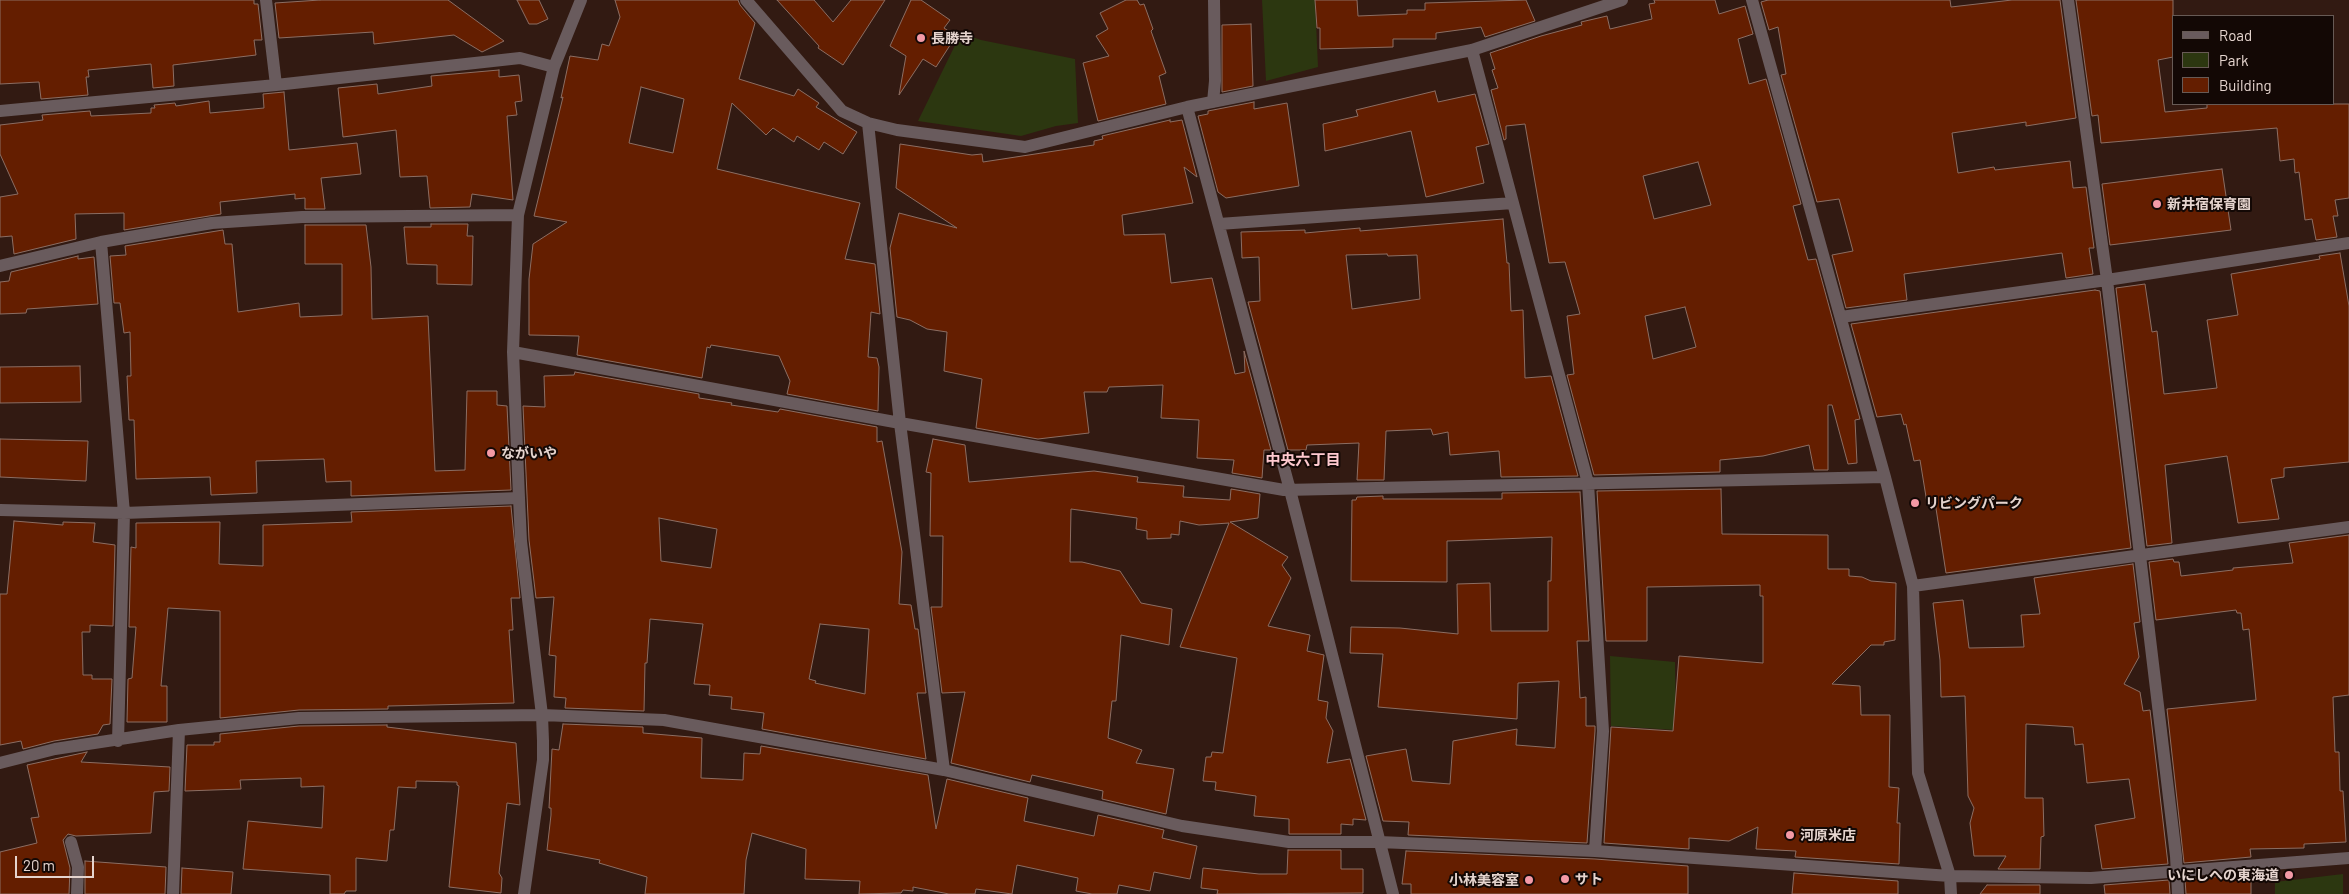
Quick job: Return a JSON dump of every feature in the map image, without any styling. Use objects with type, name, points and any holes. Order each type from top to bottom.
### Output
[{"type":"street","points":[[266,0],[276,85]]},
{"type":"street","points":[[524,894],[543,760],[542,715],[521,541],[519,498],[513,352],[518,215],[554,67],[582,0]]},
{"type":"street","points":[[746,0],[842,111],[868,123],[897,130],[1025,147],[1187,107],[1472,50],[1622,0]]},
{"type":"street","points":[[1213,102],[1215,80],[1214,0]]},
{"type":"street","points":[[1752,0],[1885,477],[1913,586],[1918,773],[1950,876],[1951,894]]},
{"type":"street","points":[[2068,0],[2107,280],[2178,894]]},
{"type":"street","points":[[1472,50],[1588,483],[1603,731],[1595,851]]},
{"type":"street","points":[[0,111],[276,85],[520,58],[554,67]]},
{"type":"street","points":[[1187,107],[1290,490],[1393,894]]},
{"type":"street","points":[[868,123],[900,423],[944,770]]},
{"type":"street","points":[[1218,224],[1513,203]]},
{"type":"street","points":[[0,266],[101,242],[212,223],[302,217],[518,215]]},
{"type":"street","points":[[101,242],[124,513],[118,741]]},
{"type":"street","points":[[1841,317],[2107,280],[2349,243]]},
{"type":"street","points":[[513,352],[900,423],[1290,490],[1885,477]]},
{"type":"street","points":[[0,510],[124,513],[519,498]]},
{"type":"street","points":[[1913,586],[2349,527]]},
{"type":"street","points":[[0,763],[56,749],[118,741],[179,730],[299,718],[542,715],[664,720],[944,770],[1182,826],[1289,842],[1379,842],[1595,851],[1950,876],[2091,878],[2349,858]]},
{"type":"street","points":[[173,894],[179,730]]},
{"type":"street","points":[[71,842],[78,867],[77,894]]},
{"type":"green space","points":[[1262,0],[1315,0],[1318,67],[1266,81]]},
{"type":"green space","points":[[961,33],[981,40],[1075,59],[1078,123],[1056,126],[1021,136],[918,121]]},
{"type":"green space","points":[[1610,656],[1675,662],[1676,730],[1611,726]]},
{"type":"green space","points":[[2343,874],[2343,894],[2275,894],[2275,882]]},
{"type":"building","points":[[0,0],[254,0],[254,4],[258,4],[262,40],[254,40],[256,55],[173,65],[174,86],[153,88],[151,64],[88,70],[89,77],[86,77],[88,95],[41,99],[39,82],[0,84]]},
{"type":"building","points":[[320,0],[448,0],[504,41],[482,52],[454,35],[374,44],[373,32],[279,38],[275,3]]},
{"type":"building","points":[[517,0],[539,0],[548,19],[537,24],[529,24]]},
{"type":"building","points":[[615,0],[738,0],[755,23],[739,79],[794,96],[798,89],[819,103],[816,107],[857,132],[843,154],[824,142],[819,150],[797,136],[794,142],[773,128],[766,135],[732,103],[717,169],[860,203],[845,259],[875,264],[880,314],[871,312],[868,357],[877,358],[879,367],[878,411],[787,394],[790,381],[779,356],[711,345],[710,348],[707,347],[702,378],[577,355],[579,336],[529,335],[529,279],[533,244],[567,222],[534,216],[563,97],[561,98],[570,56],[598,60],[602,44],[609,46],[620,17]],"holes":[[[641,87],[684,99],[673,153],[629,143]]]},
{"type":"building","points":[[777,0],[814,0],[833,22],[851,0],[885,0],[843,65],[818,48],[819,46]]},
{"type":"building","points":[[911,0],[921,0],[950,20],[944,28],[956,36],[936,67],[923,59],[899,95],[906,56],[890,46]]},
{"type":"building","points":[[1126,0],[1137,0],[1140,5],[1144,4],[1153,29],[1151,31],[1166,73],[1159,76],[1166,104],[1098,121],[1083,63],[1109,56],[1096,36],[1108,29],[1100,13]]},
{"type":"building","points":[[1315,0],[1357,0],[1358,16],[1407,14],[1407,10],[1425,10],[1425,3],[1526,0],[1535,21],[1485,37],[1481,27],[1436,33],[1436,39],[1393,39],[1393,47],[1320,49],[1320,28],[1317,28]]},
{"type":"building","points":[[1654,0],[1715,0],[1719,14],[1745,6],[1753,34],[1738,39],[1749,84],[1766,79],[1801,204],[1793,206],[1808,260],[1816,259],[1860,419],[1855,420],[1857,463],[1848,464],[1832,405],[1828,405],[1828,470],[1814,470],[1809,445],[1763,456],[1720,460],[1720,472],[1594,475],[1567,375],[1574,374],[1567,316],[1580,314],[1565,262],[1549,263],[1525,124],[1506,126],[1506,139],[1504,140],[1491,90],[1498,88],[1492,70],[1495,69],[1490,53],[1582,25],[1581,22],[1607,16],[1610,29],[1652,19],[1649,4],[1655,3]],"holes":[[[1698,162],[1711,205],[1654,219],[1643,176]],[[1685,307],[1696,347],[1653,359],[1645,316]]]},
{"type":"building","points":[[1768,0],[1950,0],[1951,7],[2012,0],[2060,0],[2076,118],[2026,126],[2026,122],[1952,133],[1958,173],[1994,167],[1995,170],[2070,161],[2073,188],[2086,187],[2094,248],[2089,248],[2093,274],[2066,278],[2062,253],[1904,274],[1907,300],[1846,308],[1832,255],[1853,251],[1839,199],[1817,202],[1781,75],[1786,74],[1778,27],[1769,30],[1761,2]]},
{"type":"building","points":[[2076,0],[2173,0],[2172,57],[2158,60],[2165,112],[2207,108],[2207,105],[2349,104],[2349,198],[2335,200],[2338,216],[2333,216],[2337,237],[2316,240],[2312,219],[2305,220],[2299,172],[2295,173],[2294,159],[2280,161],[2277,128],[2101,143],[2098,115],[2092,116]]},
{"type":"building","points":[[1251,24],[1253,86],[1222,92],[1222,25]]},
{"type":"building","points":[[499,70],[499,77],[519,75],[522,101],[515,102],[517,115],[507,116],[513,200],[472,194],[470,207],[430,208],[427,176],[400,177],[396,130],[343,137],[338,88],[377,84],[378,94],[432,86],[431,76]]},
{"type":"building","points":[[1435,91],[1438,102],[1475,94],[1489,144],[1476,147],[1484,183],[1426,197],[1411,131],[1325,151],[1323,124],[1358,116],[1356,110]]},
{"type":"building","points":[[284,92],[289,150],[357,143],[361,174],[321,178],[325,209],[305,209],[305,198],[295,199],[295,194],[220,202],[221,214],[124,230],[124,213],[75,214],[76,239],[14,254],[12,236],[0,237],[0,197],[18,194],[0,154],[0,125],[43,120],[42,115],[90,111],[91,116],[151,113],[151,108],[155,108],[154,105],[175,103],[176,106],[209,101],[210,113],[264,108],[263,94]]},
{"type":"building","points":[[1254,102],[1254,109],[1287,103],[1299,186],[1226,198],[1218,192],[1198,116],[1208,114],[1208,111]]},
{"type":"building","points":[[1170,120],[1170,122],[1182,120],[1197,177],[1184,167],[1193,203],[1122,215],[1124,235],[1165,234],[1171,283],[1212,278],[1235,374],[1245,372],[1244,351],[1271,450],[1264,450],[1262,478],[1232,473],[1234,460],[1197,458],[1199,420],[1161,418],[1163,385],[1109,387],[1107,392],[1084,392],[1089,433],[1038,439],[976,428],[982,379],[944,371],[947,332],[927,329],[910,320],[897,317],[890,248],[899,213],[957,228],[896,188],[900,144],[972,155],[982,154],[983,162],[1094,145],[1094,141],[1103,139],[1102,136]]},
{"type":"building","points":[[2222,169],[2231,230],[2110,245],[2102,184]]},
{"type":"building","points":[[1503,219],[1507,263],[1509,263],[1511,311],[1523,310],[1525,378],[1551,376],[1578,476],[1501,477],[1499,451],[1450,455],[1448,432],[1433,435],[1431,429],[1386,431],[1384,480],[1357,480],[1359,443],[1307,445],[1306,450],[1288,450],[1248,302],[1260,301],[1259,257],[1242,258],[1241,232],[1305,230],[1305,233],[1360,228],[1360,231]],"holes":[[[1387,254],[1388,256],[1417,255],[1420,299],[1352,309],[1346,255]]]},
{"type":"building","points":[[431,224],[468,224],[467,236],[473,236],[472,285],[437,284],[437,265],[407,264],[404,227],[431,227]]},
{"type":"building","points":[[305,225],[366,225],[371,267],[372,319],[428,316],[435,471],[465,470],[467,391],[497,391],[497,405],[507,406],[511,490],[351,496],[351,481],[326,482],[324,459],[256,461],[257,493],[211,495],[210,477],[136,479],[134,420],[129,420],[127,376],[131,376],[130,332],[124,333],[120,303],[114,303],[110,256],[126,255],[125,246],[223,230],[225,244],[232,244],[238,312],[299,303],[300,317],[342,315],[342,264],[305,264]]},
{"type":"building","points":[[2340,253],[2349,306],[2349,462],[2284,468],[2284,477],[2271,479],[2279,519],[2238,523],[2227,456],[2165,465],[2172,543],[2147,546],[2116,288],[2145,284],[2152,332],[2157,331],[2164,394],[2217,388],[2207,320],[2238,315],[2231,274],[2320,259],[2319,256]]},
{"type":"building","points":[[78,256],[78,259],[94,257],[98,304],[27,309],[26,313],[0,314],[0,282],[9,281],[11,272]]},
{"type":"building","points":[[2095,290],[2100,291],[2131,548],[1946,573],[1935,502],[1927,503],[1920,460],[1914,461],[1906,424],[1904,425],[1901,414],[1877,417],[1851,324]]},
{"type":"building","points":[[80,366],[81,402],[0,403],[0,367]]},
{"type":"building","points":[[575,372],[699,394],[699,398],[732,403],[731,405],[778,412],[780,409],[877,427],[877,442],[882,441],[902,552],[899,604],[911,605],[915,629],[918,629],[926,693],[917,693],[926,759],[762,729],[764,713],[731,709],[732,697],[709,695],[710,685],[694,684],[703,624],[650,619],[647,663],[645,663],[644,711],[565,708],[566,698],[554,697],[556,656],[549,655],[554,597],[536,598],[529,540],[523,406],[545,407],[544,376],[574,375]],"holes":[[[659,518],[717,529],[711,568],[661,561]],[[820,624],[869,629],[865,694],[815,683],[816,681],[809,679]]]},
{"type":"building","points":[[0,439],[88,441],[86,481],[0,477]]},
{"type":"building","points":[[933,439],[965,445],[969,482],[1094,471],[1138,477],[1137,482],[1184,486],[1183,497],[1230,500],[1231,489],[1260,494],[1258,518],[1230,522],[1288,557],[1282,565],[1291,578],[1268,626],[1310,635],[1307,651],[1324,655],[1318,700],[1328,702],[1326,718],[1333,731],[1327,763],[1350,759],[1366,820],[1353,819],[1353,825],[1341,824],[1341,834],[1289,834],[1289,819],[1254,816],[1256,796],[1215,790],[1216,782],[1203,781],[1206,757],[1211,757],[1212,752],[1223,753],[1237,658],[1180,647],[1229,523],[1199,525],[1180,521],[1179,535],[1171,534],[1171,538],[1147,539],[1147,531],[1136,529],[1137,518],[1071,509],[1070,562],[1082,562],[1120,571],[1141,603],[1172,609],[1169,645],[1121,635],[1116,701],[1112,701],[1108,738],[1142,750],[1136,763],[1174,769],[1166,814],[1102,799],[1103,791],[1032,775],[1030,782],[951,763],[965,692],[942,693],[931,607],[942,607],[943,536],[930,536],[931,473],[926,472]]},
{"type":"building","points":[[1721,489],[1722,534],[1828,535],[1828,569],[1849,569],[1849,576],[1862,577],[1871,581],[1896,583],[1895,640],[1884,642],[1884,645],[1871,645],[1832,684],[1860,686],[1861,715],[1890,715],[1889,787],[1899,788],[1897,823],[1900,823],[1899,864],[1795,857],[1796,851],[1756,849],[1758,827],[1729,841],[1689,838],[1689,849],[1604,843],[1611,727],[1673,731],[1679,656],[1763,663],[1763,596],[1760,596],[1760,585],[1647,587],[1647,641],[1606,641],[1597,491]]},
{"type":"building","points":[[1580,492],[1589,641],[1577,641],[1580,698],[1586,697],[1586,726],[1595,726],[1587,843],[1408,835],[1409,822],[1383,821],[1366,756],[1406,749],[1412,781],[1450,784],[1453,741],[1517,729],[1516,745],[1555,748],[1559,681],[1518,683],[1517,719],[1378,707],[1383,654],[1350,653],[1351,627],[1400,628],[1458,634],[1457,584],[1490,583],[1491,631],[1548,631],[1548,581],[1551,581],[1552,537],[1447,541],[1447,582],[1351,581],[1352,500],[1356,500],[1357,497],[1383,496],[1383,499],[1502,499],[1502,493]]},
{"type":"building","points":[[511,506],[520,598],[511,598],[513,630],[509,630],[514,703],[388,706],[388,709],[299,710],[220,718],[220,611],[168,608],[161,686],[167,686],[167,722],[127,722],[128,679],[132,678],[136,627],[129,627],[131,547],[136,548],[136,523],[220,522],[219,564],[263,566],[263,525],[352,522],[351,512]]},
{"type":"building","points":[[14,521],[63,525],[63,522],[95,523],[93,542],[115,545],[113,626],[90,625],[90,632],[82,632],[83,675],[92,675],[92,679],[112,679],[110,724],[103,725],[98,734],[54,741],[23,749],[21,741],[0,745],[0,594],[7,594]]},
{"type":"building","points":[[2349,535],[2349,695],[2333,697],[2335,752],[2339,752],[2340,791],[2343,791],[2346,842],[2304,844],[2304,848],[2250,849],[2251,857],[2184,863],[2167,709],[2256,700],[2249,629],[2243,630],[2241,613],[2237,613],[2236,610],[2156,620],[2149,562],[2173,559],[2174,562],[2179,562],[2181,576],[2233,570],[2233,568],[2293,563],[2289,543]]},
{"type":"building","points":[[2133,564],[2140,622],[2134,623],[2139,657],[2124,684],[2140,692],[2143,711],[2150,710],[2168,864],[2102,869],[2095,825],[2135,818],[2129,779],[2087,783],[2083,744],[2075,745],[2073,727],[2026,724],[2025,798],[2043,798],[2044,836],[2041,837],[2040,869],[1998,869],[2006,856],[1974,856],[1970,823],[1974,808],[1968,796],[1965,696],[1941,697],[1940,660],[1933,603],[1963,600],[1969,648],[2024,647],[2021,615],[2040,614],[2034,578]]},
{"type":"building","points":[[563,724],[643,727],[643,733],[702,738],[701,778],[743,780],[744,753],[760,754],[761,746],[928,775],[936,829],[947,779],[1028,798],[1024,821],[1094,836],[1098,815],[1164,830],[1162,838],[1197,846],[1190,879],[1154,872],[1150,891],[1119,885],[1117,894],[1092,894],[1076,891],[1078,878],[1017,865],[1012,894],[976,889],[975,894],[949,894],[913,887],[913,891],[903,890],[901,893],[859,894],[860,881],[805,879],[806,849],[752,833],[746,860],[744,894],[645,894],[647,877],[599,863],[600,860],[547,850],[551,815],[551,808],[549,808],[552,749],[559,750]]},
{"type":"building","points":[[387,725],[387,727],[516,743],[520,805],[507,803],[499,873],[502,878],[501,893],[449,887],[459,786],[457,782],[416,781],[416,788],[398,787],[394,830],[390,830],[387,861],[356,858],[356,891],[346,891],[344,894],[330,894],[330,875],[243,869],[248,821],[322,828],[324,786],[301,787],[301,778],[240,780],[241,789],[185,791],[187,745],[214,745],[214,742],[220,742],[220,734],[299,726]]},
{"type":"building","points":[[87,752],[81,762],[170,767],[169,791],[154,792],[151,833],[76,836],[68,834],[63,840],[70,868],[69,894],[0,894],[0,852],[37,843],[31,818],[39,817],[27,765]]},
{"type":"building","points":[[1288,850],[1341,850],[1341,869],[1363,869],[1363,893],[1217,894],[1218,890],[1201,888],[1203,868],[1259,874],[1287,874]]},
{"type":"building","points":[[1406,851],[1595,859],[1688,866],[1688,894],[1411,894],[1411,884],[1402,884]]},
{"type":"building","points":[[85,861],[166,867],[165,894],[85,894]]},
{"type":"building","points":[[182,868],[233,872],[231,894],[181,894]]},
{"type":"building","points":[[1794,873],[1898,881],[1898,894],[1792,894]]},
{"type":"building","points":[[2251,874],[2251,894],[2186,894],[2185,879]]},
{"type":"building","points":[[2169,880],[2170,894],[2105,894],[2104,885]]},
{"type":"building","points":[[1987,885],[2040,885],[2040,894],[1980,894]]},
{"type":"place","name":"長勝寺","points":[[921,38]]},
{"type":"place","name":"新井宿保育園","points":[[2157,204]]},
{"type":"place","name":"ながいや","points":[[491,453]]},
{"type":"place","name":"リビングパーク","points":[[1915,503]]},
{"type":"place","name":"河原米店","points":[[1790,835]]},
{"type":"place","name":"いにしへの東海道","points":[[2289,875]]},
{"type":"place","name":"サト","points":[[1565,879]]},
{"type":"place","name":"小林美容室","points":[[1529,880]]},
{"type":"district","name":"中央六丁目","points":[[1303,460]]}]
